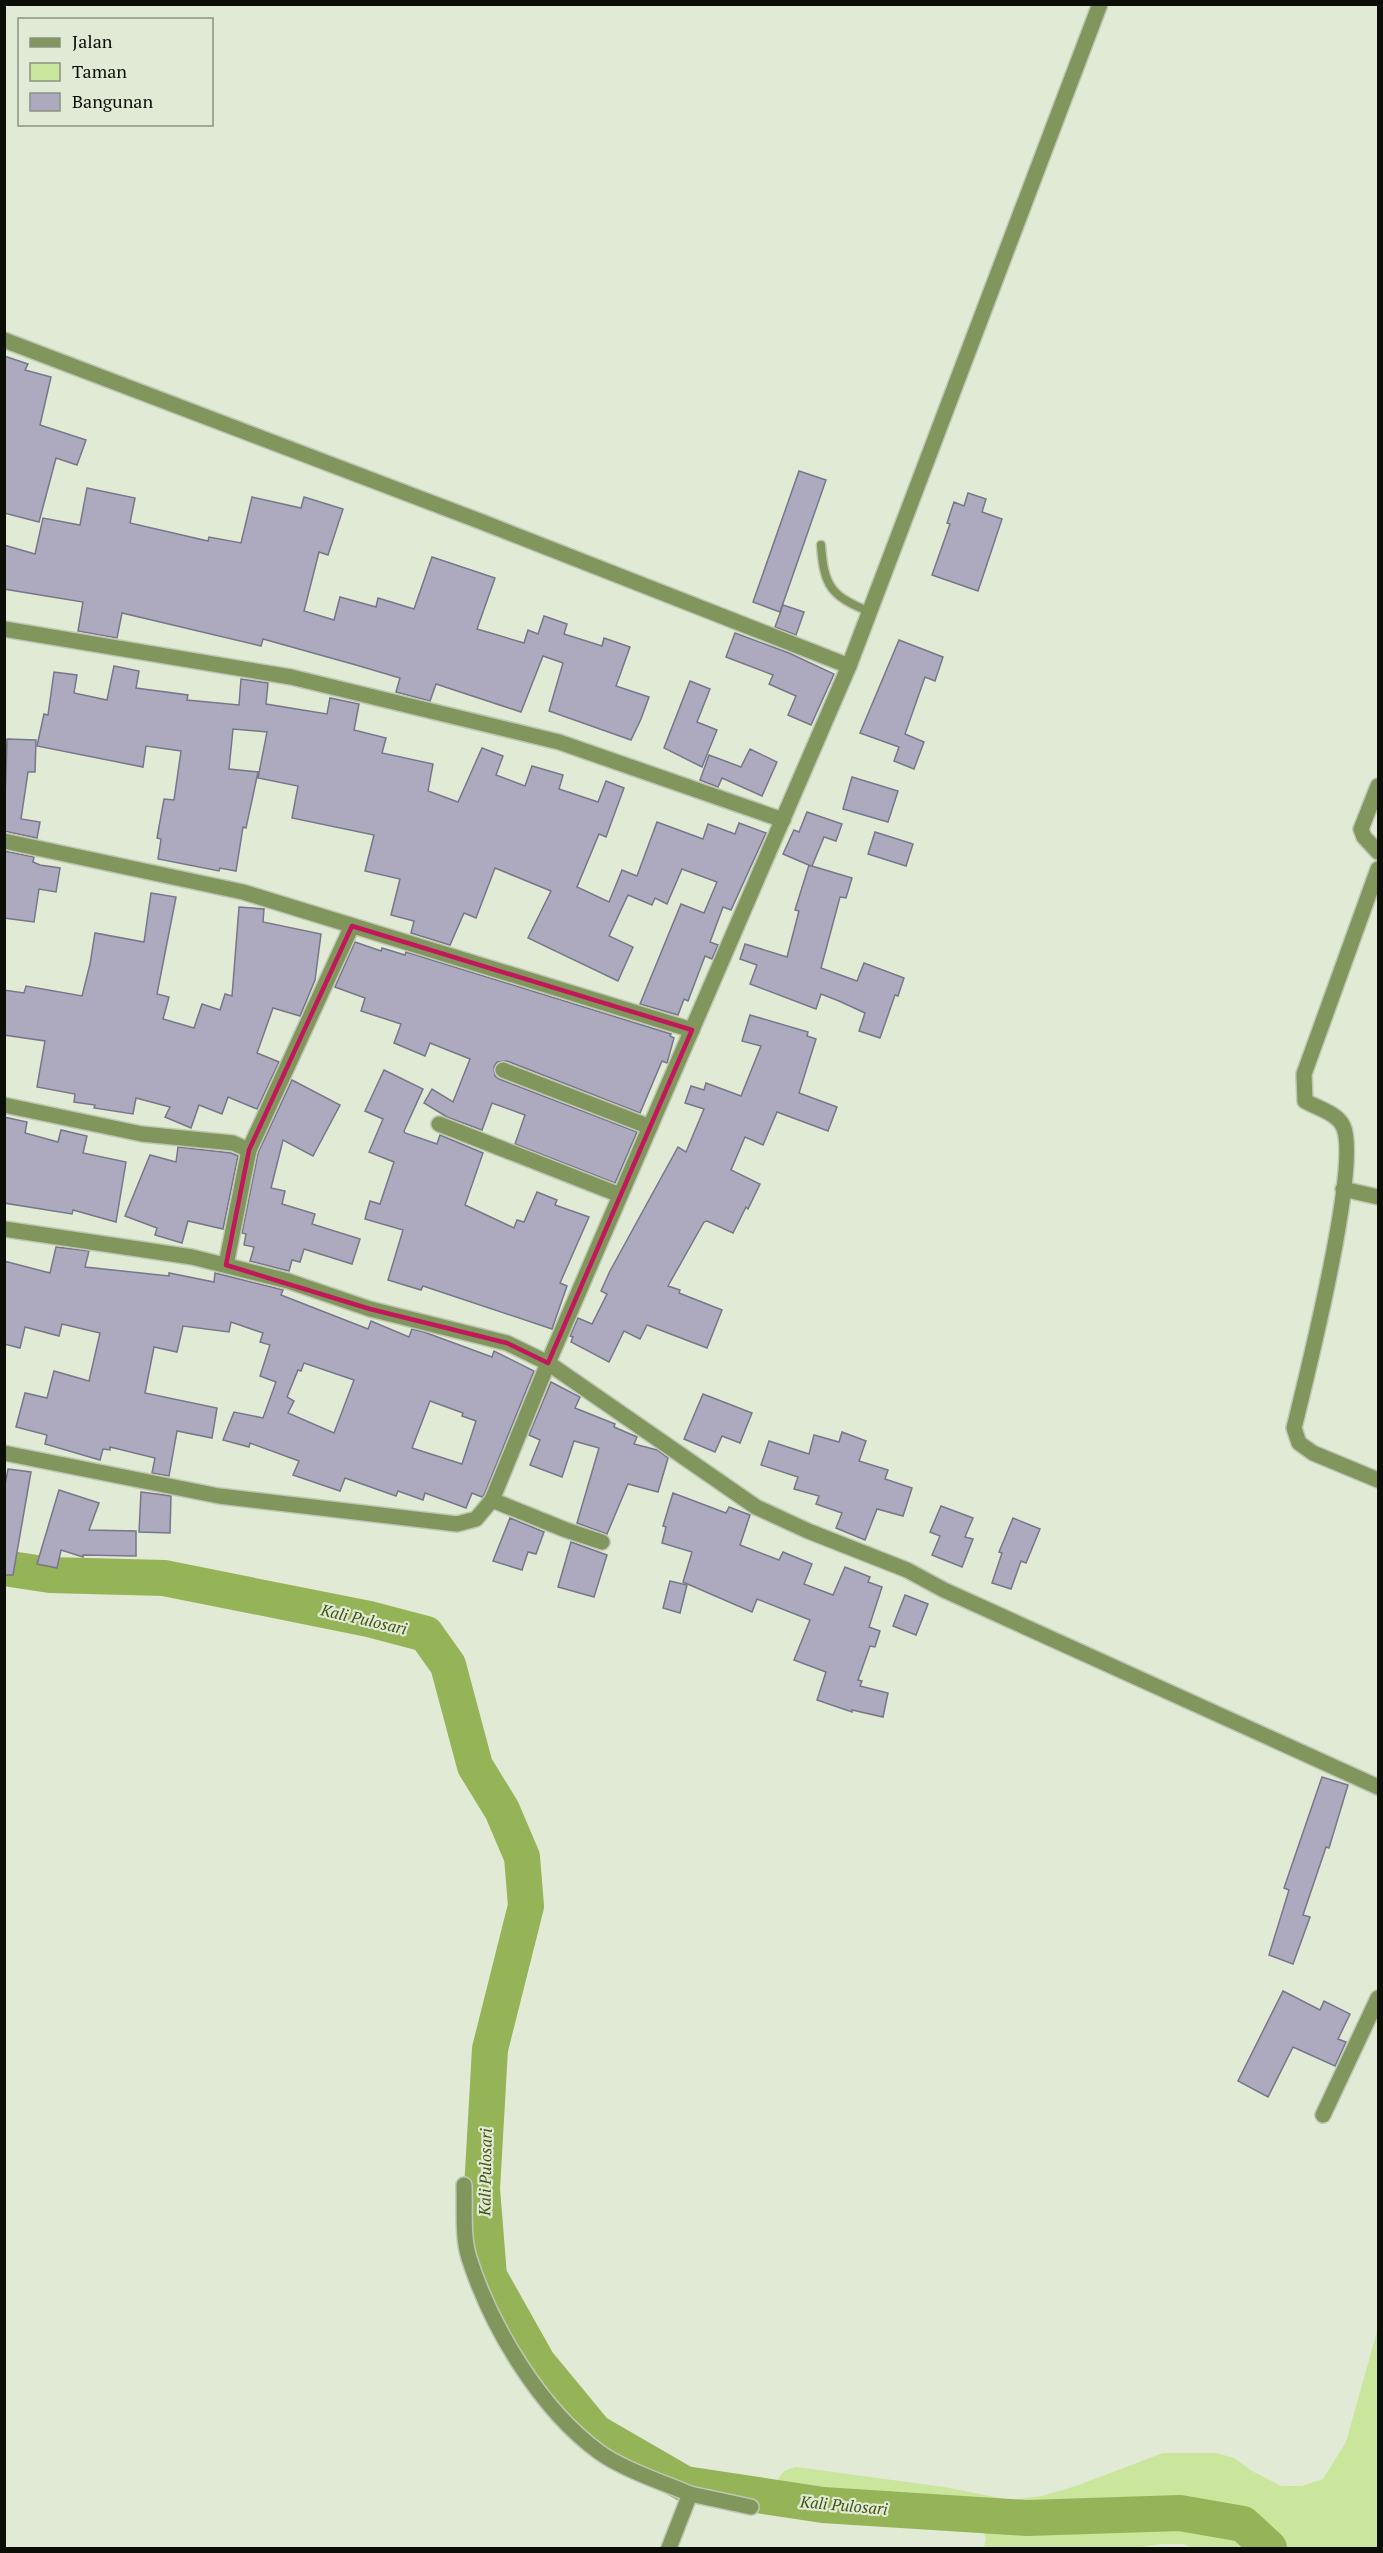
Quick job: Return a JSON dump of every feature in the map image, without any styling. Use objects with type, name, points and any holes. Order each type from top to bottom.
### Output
[{"type":"street","points":[[4,1453],[219,1496],[457,1524],[476,1519],[492,1500],[548,1363],[849,666],[1100,4]]},
{"type":"street","points":[[4,340],[482,522],[849,666]]},
{"type":"street","points":[[4,629],[291,677],[559,742],[783,820]]},
{"type":"street","points":[[1378,786],[1361,829],[1364,837],[1378,852]]},
{"type":"street","points":[[4,841],[243,892],[692,1030]]},
{"type":"street","points":[[1378,868],[1305,1074],[1305,1101],[1338,1119],[1344,1126],[1347,1141],[1343,1190],[1318,1331],[1294,1428],[1299,1443],[1313,1453],[1378,1480]]},
{"type":"street","points":[[226,1265],[249,1150],[352,926]]},
{"type":"street","points":[[503,1070],[650,1127]]},
{"type":"street","points":[[4,1105],[142,1134],[233,1143],[249,1150]]},
{"type":"street","points":[[439,1124],[620,1195]]},
{"type":"street","points":[[1343,1190],[1378,1197]]},
{"type":"street","points":[[4,1229],[192,1257],[288,1281],[370,1309],[507,1343],[548,1363],[764,1511],[907,1570],[954,1595],[1378,1787]]},
{"type":"street","points":[[492,1500],[602,1542]]},
{"type":"street","points":[[1323,2115],[1378,1998]]},
{"type":"street","points":[[464,2186],[469,2256],[494,2319],[537,2390],[576,2433],[601,2454],[690,2494],[750,2507]]},
{"type":"street","points":[[669,2548],[690,2494]]},
{"type":"lane","points":[[821,545],[823,572],[830,588],[840,598],[870,612]]},
{"type":"highlighted area","points":[[352,926],[692,1030],[548,1363],[507,1343],[370,1309],[226,1265],[249,1150]]},
{"type":"green space","points":[[1378,2328],[1378,2548],[1192,2548],[1184,2544],[1161,2544],[1136,2548],[984,2548],[986,2538],[976,2515],[823,2505],[778,2498],[779,2478],[785,2471],[796,2467],[944,2487],[1011,2500],[1042,2496],[1076,2486],[1163,2453],[1216,2453],[1234,2458],[1252,2471],[1281,2486],[1302,2486],[1323,2479],[1346,2442]]},
{"type":"building","points":[[4,356],[28,364],[25,370],[51,377],[40,425],[86,440],[77,465],[56,458],[39,522],[4,513]]},
{"type":"building","points":[[799,471],[826,480],[780,612],[753,602]]},
{"type":"building","points":[[87,488],[135,498],[130,523],[208,541],[209,537],[241,543],[252,497],[301,508],[304,497],[343,509],[328,555],[319,552],[304,611],[334,620],[340,597],[376,607],[378,598],[414,609],[432,557],[495,578],[477,629],[524,643],[528,630],[538,634],[544,616],[567,624],[564,634],[602,646],[604,638],[630,647],[616,686],[649,697],[641,719],[631,740],[549,711],[563,663],[543,656],[521,712],[436,684],[430,701],[396,692],[400,678],[356,665],[263,639],[261,646],[122,613],[117,638],[78,631],[83,602],[4,589],[4,545],[35,554],[43,518],[80,525]]},
{"type":"building","points":[[968,493],[986,499],[982,512],[1002,519],[978,591],[932,575],[950,524],[947,523],[954,502],[964,506]]},
{"type":"building","points":[[783,605],[804,612],[796,635],[775,627]]},
{"type":"building","points":[[735,633],[789,653],[834,674],[811,725],[788,715],[796,696],[769,684],[773,675],[726,657]]},
{"type":"building","points":[[899,640],[943,657],[935,681],[925,677],[905,734],[924,742],[914,769],[894,761],[899,747],[860,733]]},
{"type":"building","points":[[114,666],[139,671],[136,688],[188,695],[187,700],[239,705],[241,679],[268,683],[266,704],[327,714],[330,698],[359,704],[354,730],[386,738],[382,753],[433,764],[428,791],[458,802],[482,748],[503,756],[496,775],[525,786],[532,766],[563,775],[559,789],[598,802],[606,781],[624,788],[606,837],[599,834],[577,887],[609,902],[622,870],[637,876],[657,822],[703,839],[708,824],[735,834],[739,823],[766,833],[731,910],[723,907],[710,942],[718,945],[712,959],[705,956],[688,1001],[684,999],[678,1015],[640,1004],[681,904],[704,913],[717,882],[682,869],[667,904],[655,898],[652,905],[628,895],[609,936],[633,947],[618,981],[528,938],[551,891],[495,868],[476,918],[464,913],[450,945],[411,933],[414,921],[391,915],[400,879],[365,871],[374,835],[292,818],[298,786],[258,778],[267,732],[233,729],[229,769],[258,772],[246,828],[243,827],[236,871],[220,868],[219,871],[158,859],[161,839],[157,838],[164,799],[174,800],[181,751],[146,746],[143,767],[37,746],[44,714],[48,715],[54,672],[77,675],[74,693],[107,700]]},
{"type":"building","points":[[690,681],[710,689],[697,722],[717,730],[702,767],[664,748]]},
{"type":"building","points":[[7,739],[36,740],[35,772],[28,772],[21,819],[40,822],[37,838],[4,831]]},
{"type":"building","points":[[750,749],[777,762],[762,796],[722,778],[718,787],[700,780],[709,755],[741,767]]},
{"type":"building","points":[[852,777],[898,791],[888,822],[843,809]]},
{"type":"building","points":[[807,812],[842,824],[836,841],[824,837],[812,866],[852,878],[846,898],[840,897],[821,968],[857,981],[864,963],[904,978],[898,996],[895,995],[880,1038],[859,1031],[865,1013],[839,1001],[821,994],[816,1009],[750,984],[757,965],[740,959],[745,944],[787,957],[799,911],[795,910],[809,865],[783,854],[794,830],[799,832]]},
{"type":"building","points":[[875,832],[913,844],[906,866],[868,854]]},
{"type":"building","points":[[4,851],[34,857],[33,862],[40,865],[60,868],[56,892],[39,889],[34,922],[4,918]]},
{"type":"building","points":[[151,893],[176,897],[157,994],[169,997],[163,1019],[194,1028],[202,1004],[220,1010],[225,994],[232,996],[239,907],[264,909],[263,922],[321,934],[315,980],[300,1016],[273,1008],[257,1053],[279,1062],[257,1109],[228,1097],[222,1114],[199,1105],[191,1128],[165,1117],[170,1107],[136,1098],[133,1114],[94,1108],[95,1105],[74,1102],[75,1094],[37,1087],[45,1041],[4,1035],[4,990],[24,993],[26,986],[82,996],[95,933],[144,942]]},
{"type":"building","points":[[355,942],[381,951],[382,948],[405,955],[406,952],[671,1034],[670,1036],[674,1038],[667,1063],[662,1061],[640,1113],[507,1061],[497,1062],[494,1067],[495,1076],[499,1079],[637,1132],[615,1183],[515,1144],[525,1115],[492,1103],[482,1130],[447,1117],[424,1103],[432,1089],[453,1102],[470,1059],[430,1043],[425,1056],[394,1043],[401,1024],[361,1011],[365,998],[335,987]]},
{"type":"building","points":[[750,1015],[808,1032],[807,1036],[816,1039],[799,1093],[837,1107],[828,1131],[777,1112],[763,1145],[745,1137],[731,1170],[760,1184],[748,1209],[746,1207],[733,1233],[707,1221],[704,1222],[668,1286],[680,1290],[679,1293],[722,1310],[707,1348],[647,1325],[640,1339],[624,1331],[609,1362],[571,1342],[573,1337],[570,1336],[578,1318],[592,1324],[607,1294],[601,1291],[610,1271],[678,1147],[686,1152],[704,1109],[685,1103],[691,1086],[704,1090],[706,1083],[741,1096],[761,1046],[742,1041]]},
{"type":"building","points":[[384,1070],[423,1089],[405,1133],[437,1144],[440,1135],[483,1153],[465,1205],[514,1228],[517,1220],[524,1222],[537,1192],[557,1200],[555,1205],[589,1217],[560,1283],[567,1286],[552,1329],[423,1286],[421,1290],[388,1280],[403,1230],[365,1219],[370,1201],[380,1204],[394,1162],[369,1152],[383,1119],[365,1111]]},
{"type":"building","points":[[292,1080],[340,1105],[313,1156],[283,1140],[271,1188],[285,1191],[282,1204],[315,1214],[312,1224],[360,1239],[352,1264],[304,1249],[300,1262],[292,1260],[289,1271],[250,1261],[254,1247],[244,1245],[246,1234],[242,1233],[258,1153]]},
{"type":"building","points":[[4,1117],[27,1122],[25,1133],[58,1142],[61,1130],[87,1136],[83,1153],[126,1162],[116,1222],[73,1210],[72,1214],[4,1203]]},
{"type":"building","points":[[178,1147],[231,1153],[238,1156],[223,1229],[188,1221],[182,1243],[155,1235],[157,1228],[125,1216],[150,1155],[176,1162]]},
{"type":"building","points":[[56,1247],[89,1251],[85,1267],[169,1276],[169,1273],[214,1282],[215,1273],[283,1290],[281,1295],[368,1329],[371,1321],[409,1337],[412,1329],[424,1332],[492,1357],[494,1351],[534,1371],[484,1495],[482,1497],[472,1493],[466,1508],[425,1493],[423,1500],[398,1491],[396,1496],[345,1478],[340,1491],[293,1475],[299,1461],[250,1443],[249,1447],[223,1440],[234,1412],[263,1418],[276,1382],[260,1376],[270,1345],[260,1342],[263,1333],[231,1322],[229,1332],[183,1326],[177,1352],[154,1347],[145,1393],[217,1408],[212,1438],[177,1431],[169,1476],[152,1473],[155,1458],[110,1447],[110,1450],[103,1449],[100,1460],[45,1444],[47,1435],[16,1427],[25,1393],[47,1398],[54,1371],[89,1381],[100,1333],[62,1324],[59,1336],[25,1327],[20,1348],[4,1344],[4,1261],[50,1273]],"holes":[[[304,1363],[354,1380],[334,1433],[288,1413],[294,1401],[287,1397],[298,1370],[301,1371]],[[430,1401],[463,1413],[462,1416],[476,1421],[462,1464],[412,1448]]]},
{"type":"building","points":[[551,1382],[580,1397],[575,1408],[615,1424],[614,1427],[637,1437],[634,1444],[657,1450],[668,1458],[658,1492],[628,1484],[607,1534],[577,1523],[599,1448],[574,1441],[562,1477],[530,1465],[540,1440],[529,1435]]},
{"type":"building","points":[[703,1394],[752,1413],[740,1443],[722,1436],[715,1452],[684,1439]]},
{"type":"building","points":[[842,1432],[866,1441],[859,1461],[888,1470],[885,1479],[912,1488],[903,1516],[877,1509],[865,1540],[836,1528],[842,1513],[816,1504],[819,1496],[794,1489],[798,1477],[761,1465],[769,1441],[809,1454],[814,1435],[839,1442]]},
{"type":"building","points":[[8,1469],[31,1472],[13,1575],[4,1575],[4,1490]]},
{"type":"building","points":[[59,1490],[99,1503],[89,1530],[136,1531],[136,1556],[83,1555],[83,1557],[61,1550],[57,1568],[37,1564]]},
{"type":"building","points":[[141,1492],[171,1496],[170,1533],[139,1532]]},
{"type":"building","points":[[673,1493],[726,1513],[729,1507],[750,1515],[740,1545],[779,1560],[783,1552],[812,1564],[804,1584],[833,1595],[845,1567],[870,1577],[868,1582],[882,1587],[869,1627],[880,1631],[875,1647],[870,1646],[858,1680],[862,1681],[860,1686],[888,1693],[883,1717],[852,1710],[852,1712],[817,1700],[826,1672],[794,1660],[810,1620],[757,1599],[752,1612],[683,1582],[692,1552],[662,1543],[666,1527],[663,1526]]},
{"type":"building","points":[[941,1506],[973,1518],[965,1537],[973,1539],[962,1567],[932,1555],[940,1536],[930,1532]]},
{"type":"building","points":[[510,1518],[544,1532],[536,1554],[528,1552],[522,1570],[493,1561]]},
{"type":"building","points":[[1013,1518],[1040,1529],[1026,1563],[1021,1561],[1011,1589],[992,1583],[1002,1553],[999,1552]]},
{"type":"building","points":[[571,1542],[607,1555],[594,1597],[558,1587]]},
{"type":"building","points":[[670,1581],[687,1585],[680,1613],[663,1608]]},
{"type":"building","points":[[905,1595],[928,1604],[916,1635],[893,1626]]},
{"type":"building","points":[[1322,1777],[1348,1785],[1329,1848],[1326,1847],[1303,1915],[1310,1917],[1293,1964],[1269,1955],[1289,1890],[1284,1888]]},
{"type":"building","points":[[1283,1991],[1320,2010],[1324,2001],[1350,2014],[1338,2039],[1346,2042],[1335,2066],[1293,2047],[1268,2097],[1238,2081]]},
{"type":"waterway","name":"Kali Pulosari","points":[[4,1568],[50,1575],[164,1578],[369,1619],[426,1634],[448,1665],[475,1766],[502,1810],[522,1857],[526,1906],[490,2049],[482,2189],[489,2276],[538,2363],[595,2432],[685,2484],[823,2505],[1027,2518],[1180,2513],[1243,2524],[1269,2548]]}]
